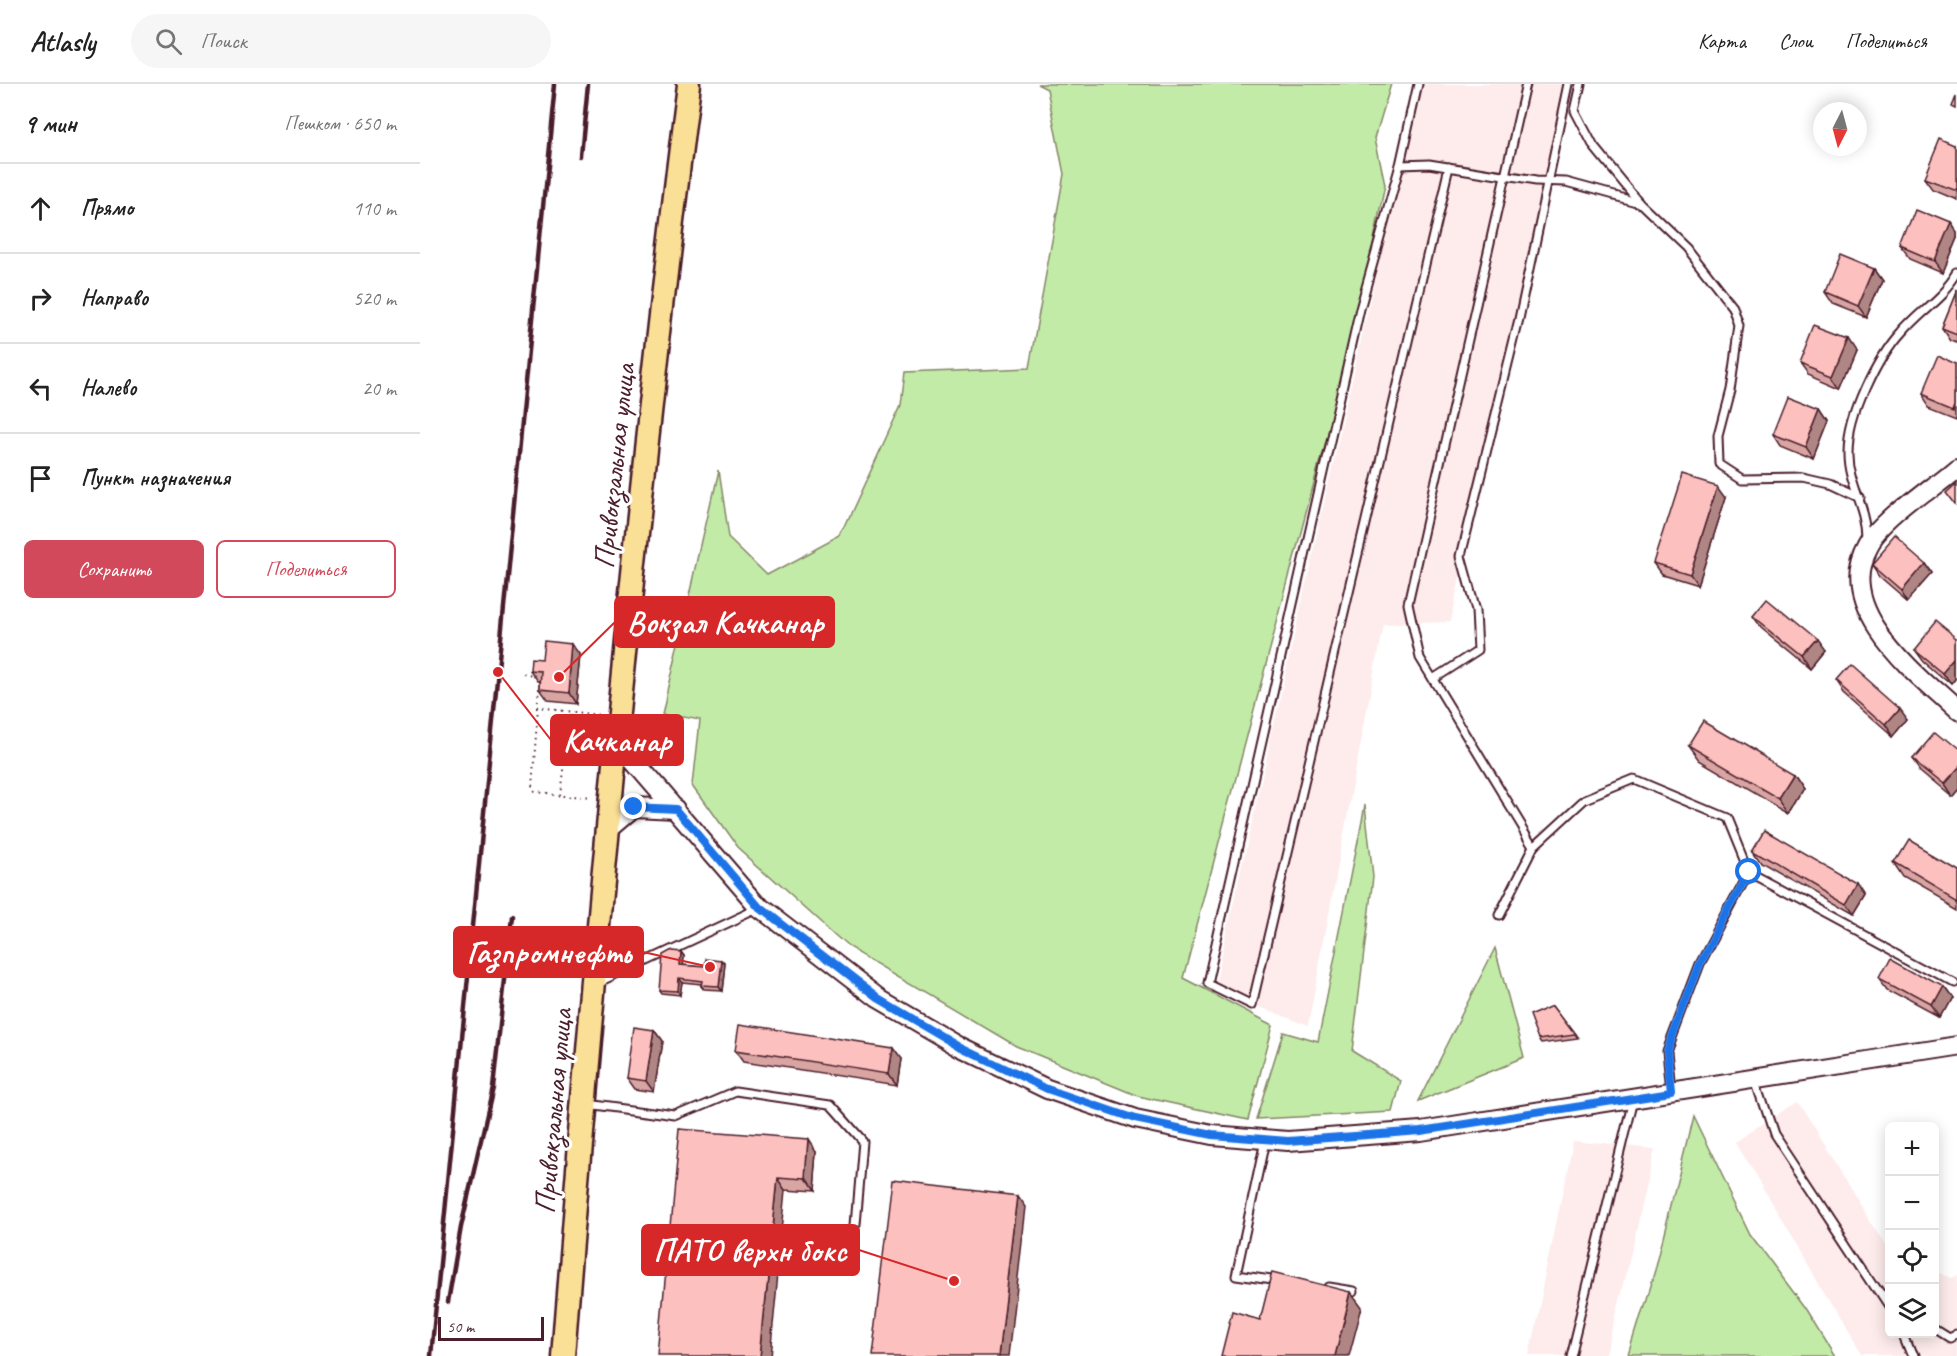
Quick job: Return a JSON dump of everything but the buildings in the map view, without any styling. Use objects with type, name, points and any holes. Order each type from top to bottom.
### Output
[{"type":"main road","name":"Привокзальная улица","points":[[563,1356],[583,1103],[656,342],[689,84]]},
{"type":"street","points":[[1957,466],[1881,530],[1867,546],[1858,579],[1867,615],[1901,658],[1957,711]]},
{"type":"street","points":[[617,742],[760,908],[878,999],[960,1047],[1047,1089],[1135,1119],[1212,1135],[1288,1141],[1421,1131],[1957,1047]]},
{"type":"street","points":[[609,829],[634,807],[676,809]]},
{"type":"lane","points":[[1418,84],[1401,165],[1360,309],[1207,983],[1252,1005],[1449,167]]},
{"type":"lane","points":[[1526,84],[1408,604],[1420,658],[1534,846]]},
{"type":"lane","points":[[1433,679],[1478,650],[1476,610],[1461,556],[1519,320],[1569,84]]},
{"type":"lane","points":[[1581,84],[1575,111],[1594,147],[1639,202],[1686,248],[1733,307],[1739,326],[1730,390],[1718,436],[1719,464],[1742,479],[1804,478],[1830,484],[1860,498]]},
{"type":"lane","points":[[1401,165],[1429,164],[1547,182],[1566,182],[1639,202]]},
{"type":"lane","points":[[1867,546],[1867,521],[1851,476],[1848,454],[1850,436],[1867,385],[1882,355],[1900,332],[1957,273]]},
{"type":"lane","points":[[1499,915],[1534,846],[1585,799],[1634,779],[1727,818],[1749,872],[1952,982]]},
{"type":"lane","points":[[1671,1092],[1667,1051],[1700,964],[1749,872]]},
{"type":"lane","points":[[594,985],[760,908]]},
{"type":"lane","points":[[1756,1079],[1774,1134],[1885,1303]]},
{"type":"lane","points":[[583,1103],[676,1116],[735,1091],[830,1105],[862,1141],[854,1236]]},
{"type":"lane","points":[[1570,1356],[1633,1099]]},
{"type":"lane","points":[[1266,1139],[1236,1275],[1283,1282]]},
{"type":"lane","points":[[1319,1286],[1354,1291]]},
{"type":"lane","points":[[1939,1331],[1950,1338],[1957,1335]]},
{"type":"lane","points":[[1905,1338],[1912,1356]]},
{"type":"path","points":[[522,674],[542,677]]},
{"type":"path","points":[[540,687],[532,788],[536,792],[602,798]]},
{"type":"path","points":[[538,708],[570,713],[619,716]]},
{"type":"path","points":[[560,795],[570,713]]},
{"type":"shaded area","points":[[1419,84],[1572,84],[1450,622],[1383,624],[1308,1026],[1214,989]]},
{"type":"shaded area","points":[[1797,1102],[1885,1244],[1885,1338],[1939,1338],[1939,1272],[1952,1278],[1957,1275],[1957,1356],[1862,1356],[1735,1142]]},
{"type":"shaded area","points":[[1573,1141],[1655,1149],[1607,1356],[1529,1356]]},
{"type":"green space","points":[[1037,84],[1391,84],[1375,138],[1385,185],[1360,309],[1183,978],[1273,1025],[1248,1120],[1138,1096],[1016,1046],[847,946],[738,848],[693,785],[700,721],[663,714],[718,471],[728,537],[767,575],[840,536],[900,405],[904,373],[1029,368],[1064,174],[1047,89]]},
{"type":"green space","points":[[1365,805],[1373,877],[1352,1051],[1401,1081],[1393,1112],[1256,1119],[1283,1032],[1318,1042]]},
{"type":"green space","points":[[1495,948],[1524,1058],[1418,1101]]},
{"type":"green space","points":[[1693,1116],[1750,1234],[1806,1309],[1835,1356],[1629,1356],[1655,1270]]},
{"type":"railway","points":[[431,1356],[555,84]]},
{"type":"railway","points":[[581,156],[588,84]]},
{"type":"railway","points":[[448,1302],[461,1227],[493,1088],[512,916]]},
{"type":"place","name":"Качканар","points":[[498,672]]},
{"type":"place","name":"Вокзал Качканар","points":[[559,677]]},
{"type":"place","name":"Газпромнефть","points":[[710,967]]},
{"type":"place","name":"ПАТО верхн бокс","points":[[954,1281]]},
{"type":"route","points":[[634,807],[676,809],[760,908],[878,999],[960,1047],[1047,1089],[1135,1119],[1212,1135],[1288,1141],[1421,1131],[1671,1092],[1667,1051],[1700,964],[1749,872]]}]
